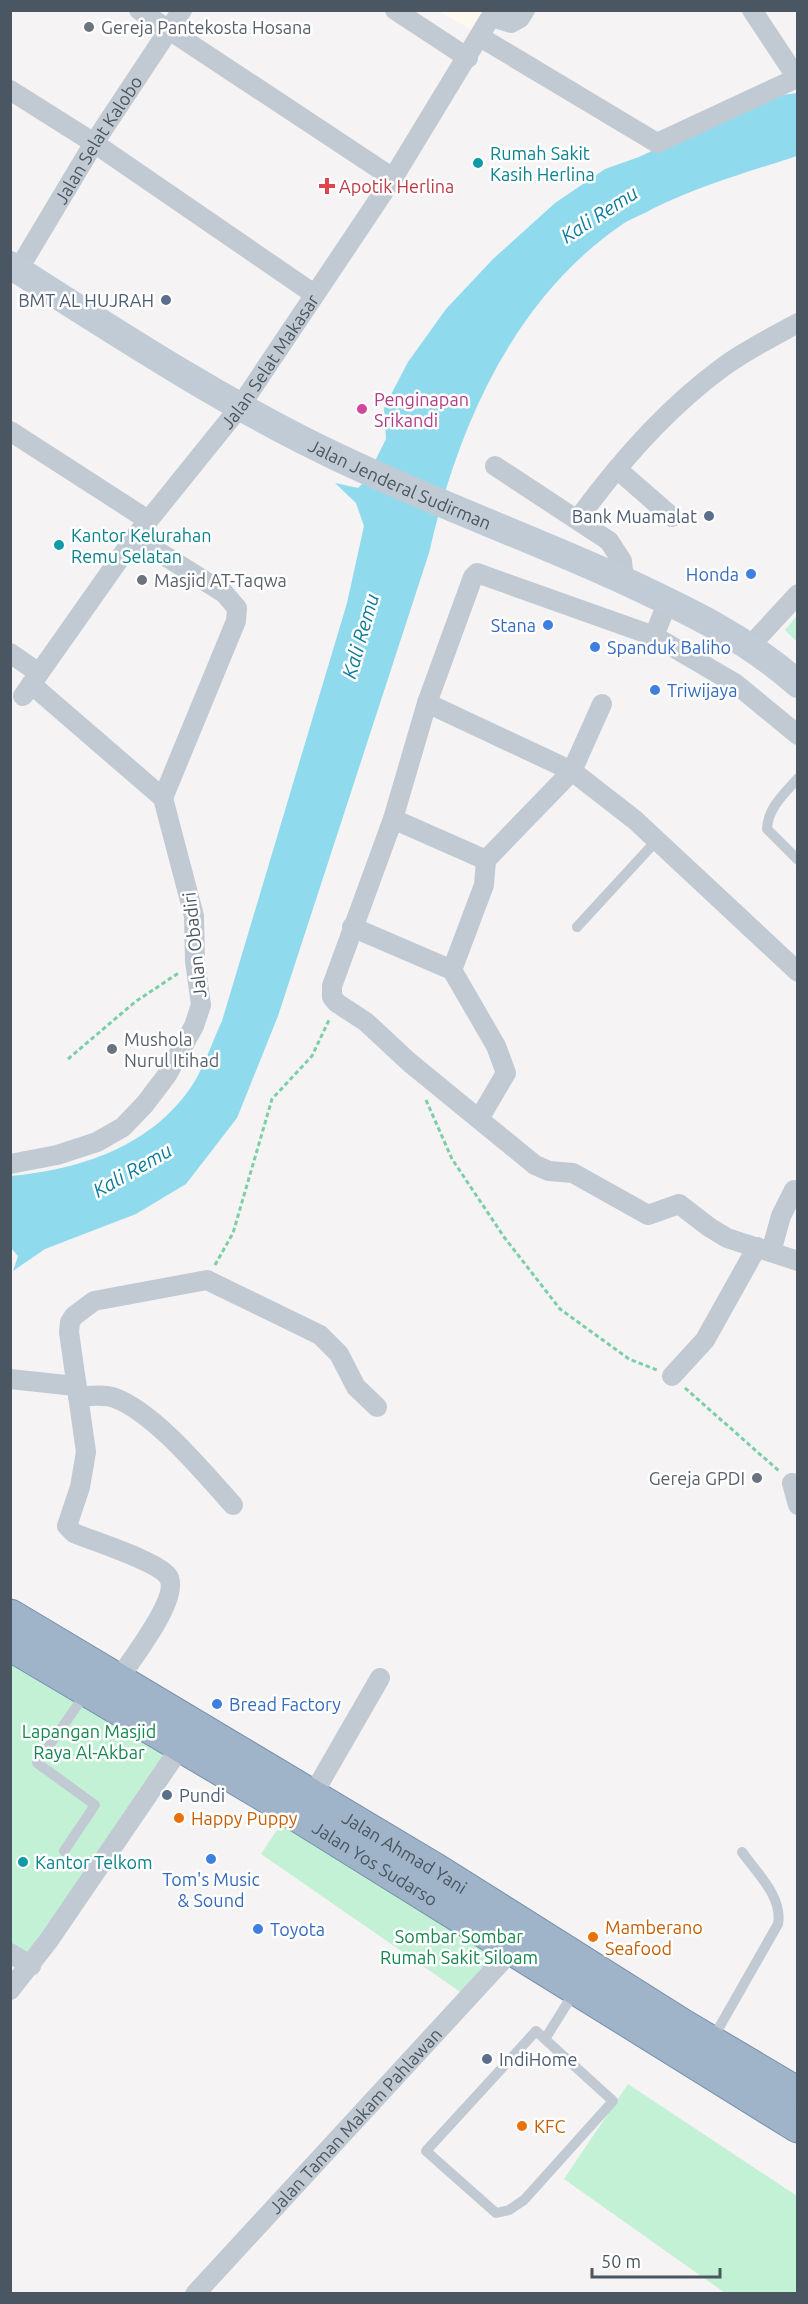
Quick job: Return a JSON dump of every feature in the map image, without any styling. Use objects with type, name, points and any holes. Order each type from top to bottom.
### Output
[{"type":"highway","name":"Jalan Ahmad Yani","points":[[10,1616],[312,1796],[429,1882],[798,2094]]},
{"type":"highway","name":"Jalan Yos Sudarso","points":[[10,1644],[183,1745],[429,1882],[513,1949],[798,2126]]},
{"type":"main road","name":"Jalan Jenderal Sudirman","points":[[14,268],[239,408],[336,457],[624,581],[713,623],[751,645],[798,684]]},
{"type":"street","points":[[139,10],[393,178]]},
{"type":"street","name":"Jalan Selat Kalobo","points":[[14,268],[182,10]]},
{"type":"street","points":[[395,10],[468,58]]},
{"type":"street","points":[[493,14],[511,23],[520,18],[525,10]]},
{"type":"street","points":[[480,37],[657,142],[795,80],[796,74],[752,10]]},
{"type":"street","name":"Jalan Selat Makasar","points":[[31,684],[135,537],[239,408],[393,178],[493,14]]},
{"type":"street","points":[[10,90],[94,143],[314,294]]},
{"type":"street","points":[[578,519],[617,469],[662,422],[723,367],[798,323]]},
{"type":"street","points":[[10,431],[148,520]]},
{"type":"street","points":[[495,466],[578,519],[615,548],[622,561],[624,581]]},
{"type":"street","points":[[617,469],[672,517]]},
{"type":"street","points":[[10,652],[31,684],[163,798],[236,621],[237,608],[224,593],[135,537]]},
{"type":"street","points":[[798,735],[736,684],[654,636],[477,573],[473,577],[427,702],[393,819],[332,980],[332,997],[337,1003],[366,1022],[535,1165],[549,1172],[573,1173],[648,1215],[679,1204],[719,1233],[798,1261]]},
{"type":"street","points":[[751,645],[798,594]]},
{"type":"street","points":[[654,636],[668,601]]},
{"type":"street","points":[[427,702],[572,771],[657,840],[798,972]]},
{"type":"street","points":[[452,970],[484,885],[486,860],[572,771],[602,704]]},
{"type":"street","name":"Jalan Obadiri","points":[[10,1164],[57,1155],[97,1142],[123,1127],[145,1104],[167,1075],[194,1026],[201,1005],[195,962],[194,916],[163,798]]},
{"type":"street","points":[[393,819],[486,860]]},
{"type":"street","points":[[352,927],[452,970],[496,1046],[506,1073],[479,1119]]},
{"type":"street","points":[[672,1376],[705,1340],[764,1250],[794,1190]]},
{"type":"street","points":[[118,1680],[168,1601],[170,1582],[165,1573],[153,1565],[74,1533],[68,1528],[68,1519],[80,1486],[86,1452],[69,1332],[74,1316],[99,1299],[207,1280],[320,1335],[335,1348],[351,1380],[376,1407]]},
{"type":"street","points":[[10,1379],[110,1397],[136,1410],[189,1458],[233,1504]]},
{"type":"street","points":[[792,1483],[798,1504]]},
{"type":"street","points":[[312,1796],[380,1678]]},
{"type":"street","points":[[10,1990],[31,1966],[183,1745]]},
{"type":"street","name":"Jalan Taman Makam Pahlawan","points":[[195,2294],[513,1949]]},
{"type":"street","points":[[10,1953],[31,1966]]},
{"type":"lane","points":[[798,777],[774,806],[767,818],[767,829],[798,860]]},
{"type":"lane","points":[[577,927],[657,840]]},
{"type":"lane","points":[[64,1851],[95,1805],[37,1763],[88,1690]]},
{"type":"lane","points":[[710,2043],[778,1924],[780,1913],[777,1900],[742,1852]]},
{"type":"lane","points":[[545,2039],[576,1989]]},
{"type":"lane","points":[[536,2031],[545,2039],[613,2101],[524,2200],[509,2210],[496,2213],[426,2151],[536,2031]]},
{"type":"path","points":[[68,1059],[135,1002],[195,962]]},
{"type":"path","points":[[207,1280],[233,1233],[272,1098],[312,1056],[337,1003]]},
{"type":"path","points":[[423,1095],[452,1159],[504,1237],[560,1310],[630,1359],[672,1376],[792,1483]]},
{"type":"shaded area","points":[[439,11],[486,11],[473,31]]},
{"type":"green space","points":[[797,616],[797,642],[785,630]]},
{"type":"green space","name":"Lapangan Masjid Raya Al-Akbar","points":[[10,1602],[198,1716],[34,1973],[11,1956]]},
{"type":"green space","name":"Sombar Sombar Rumah Sakit Siloam","points":[[295,1803],[527,1945],[475,2002],[261,1854]]},
{"type":"green space","points":[[628,2084],[797,2196],[797,2293],[725,2293],[564,2179]]},
{"type":"water","name":"Kali Remu","points":[[797,93],[797,156],[688,193],[627,221],[582,256],[549,291],[519,330],[494,371],[455,460],[429,553],[278,1016],[237,1118],[186,1184],[136,1214],[45,1249],[13,1271],[18,1256],[11,1248],[10,1176],[62,1168],[88,1161],[136,1139],[177,1106],[193,1084],[205,1061],[222,1021],[347,603],[364,526],[356,503],[335,483],[358,488],[365,481],[386,439],[384,408],[408,362],[446,309],[493,259],[555,203],[605,169],[639,157],[692,132],[782,95]]},
{"type":"place","name":"Gereja Pantekosta Hosana","points":[[89,27]]},
{"type":"place","name":"Rumah Sakit Kasih Herlina","points":[[478,163]]},
{"type":"place","name":"Apotik Herlina","points":[[327,186]]},
{"type":"place","name":"BMT AL HUJRAH","points":[[166,300]]},
{"type":"place","name":"Penginapan Srikandi","points":[[362,409]]},
{"type":"place","name":"Bank Muamalat","points":[[709,516]]},
{"type":"place","name":"Kantor Kelurahan Remu Selatan","points":[[59,545]]},
{"type":"place","name":"Honda","points":[[751,574]]},
{"type":"place","name":"Masjid AT-Taqwa","points":[[142,580]]},
{"type":"place","name":"Stana","points":[[548,625]]},
{"type":"place","name":"Spanduk Baliho","points":[[595,647]]},
{"type":"place","name":"Triwijaya","points":[[655,690]]},
{"type":"place","name":"Mushola Nurul Itihad","points":[[112,1049]]},
{"type":"place","name":"Gereja GPDI","points":[[757,1478]]},
{"type":"place","name":"Bread Factory","points":[[217,1704]]},
{"type":"place","name":"Pundi","points":[[167,1795]]},
{"type":"place","name":"Happy Puppy","points":[[179,1818]]},
{"type":"place","name":"Tom's Music & Sound","points":[[211,1859]]},
{"type":"place","name":"Kantor Telkom","points":[[23,1862]]},
{"type":"place","name":"Toyota","points":[[258,1929]]},
{"type":"place","name":"Mamberano Seafood","points":[[593,1937]]},
{"type":"place","name":"IndiHome","points":[[487,2059]]},
{"type":"place","name":"KFC","points":[[522,2126]]}]
